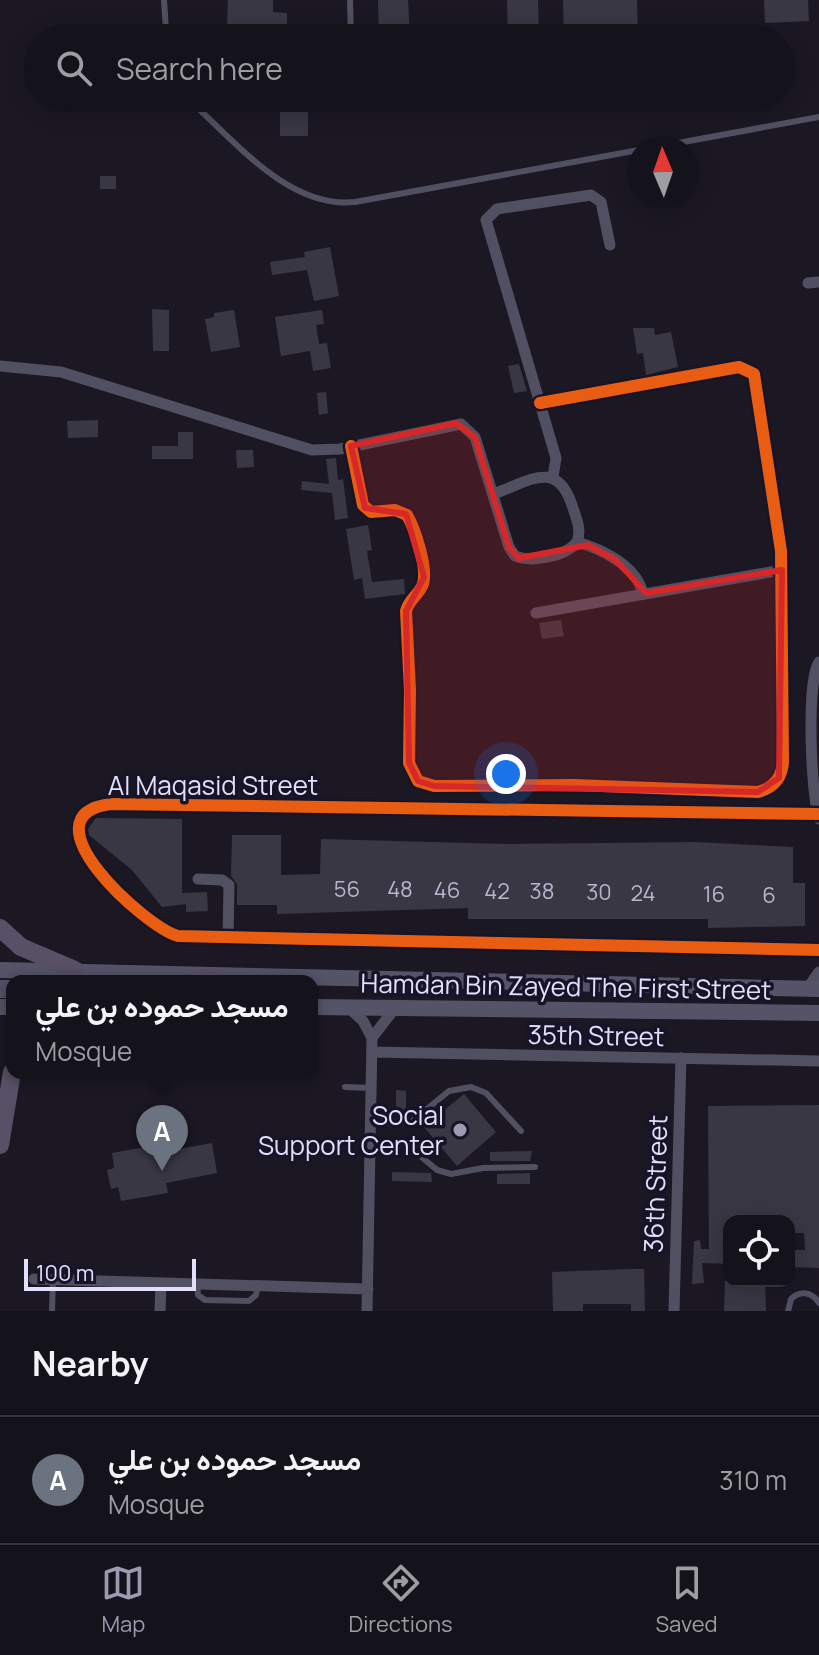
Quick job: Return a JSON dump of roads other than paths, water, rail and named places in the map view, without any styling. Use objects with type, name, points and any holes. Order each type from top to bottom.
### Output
[{"type":"main road","points":[[0,928],[21,947],[75,970]]},
{"type":"main road","name":"Hamdan Bin Zayed The First Street","points":[[0,970],[75,970],[155,975]]},
{"type":"main road","name":"Hamdan Bin Zayed The First Street","points":[[318,980],[813,989]]},
{"type":"main road","name":"Hamdan Bin Zayed The First Street","points":[[318,1007],[819,1013]]},
{"type":"main road","points":[[0,1145],[11,1079]]},
{"type":"street","points":[[553,477],[556,458],[486,224],[488,215],[497,209],[591,195],[601,202],[610,245]]},
{"type":"street","points":[[0,366],[61,372],[302,448],[322,450],[351,446],[461,424],[475,437],[515,556],[534,559],[567,551],[577,542],[580,529],[566,487],[553,477]]},
{"type":"street","points":[[351,446],[365,508],[399,511],[407,515],[423,572],[421,588],[408,602],[406,611],[410,690],[409,763],[414,777],[428,786],[574,785],[758,792],[770,787],[779,778],[783,762],[782,570],[755,377],[749,369],[739,367],[540,403]]},
{"type":"street","points":[[493,494],[553,477]]},
{"type":"street","points":[[577,542],[616,560],[637,580],[643,594]]},
{"type":"street","points":[[536,613],[782,570]]},
{"type":"street","points":[[818,817],[812,681],[819,662]]},
{"type":"street","name":"Al Maqasid Street","points":[[818,817],[111,804],[91,809],[83,816],[78,836],[86,856],[158,928],[178,936],[819,950]]},
{"type":"street","points":[[198,879],[222,880],[229,885],[228,939]]},
{"type":"street","points":[[813,989],[819,972]]},
{"type":"street","points":[[349,1008],[363,1021],[372,1038],[367,1311]]},
{"type":"street","points":[[372,1038],[395,1008]]},
{"type":"street","name":"35th Street","points":[[372,1052],[819,1061]]},
{"type":"street","name":"36th Street","points":[[674,1311],[681,1058]]},
{"type":"street","points":[[34,1279],[368,1289]]},
{"type":"street","points":[[160,1311],[161,1283]]},
{"type":"lane","points":[[164,0],[166,24]]},
{"type":"lane","points":[[350,0],[351,24]]},
{"type":"lane","points":[[203,112],[285,184],[306,197],[328,203],[355,202],[627,152]]},
{"type":"lane","points":[[699,139],[819,117]]},
{"type":"lane","points":[[345,1087],[372,1088]]},
{"type":"lane","points":[[371,1124],[406,1123],[449,1091],[471,1087],[486,1093],[521,1131]]},
{"type":"lane","points":[[371,1142],[405,1143],[437,1170],[451,1174],[483,1168],[535,1167]]},
{"type":"lane","points":[[52,1311],[53,1279]]},
{"type":"lane","points":[[788,1311],[791,1299],[800,1293],[810,1294],[819,1303]]},
{"type":"place","name":"Social Support Center","points":[[460,1130]]},
{"type":"place","name":"مسجد حموده بن علي","points":[[162,1171]]}]
